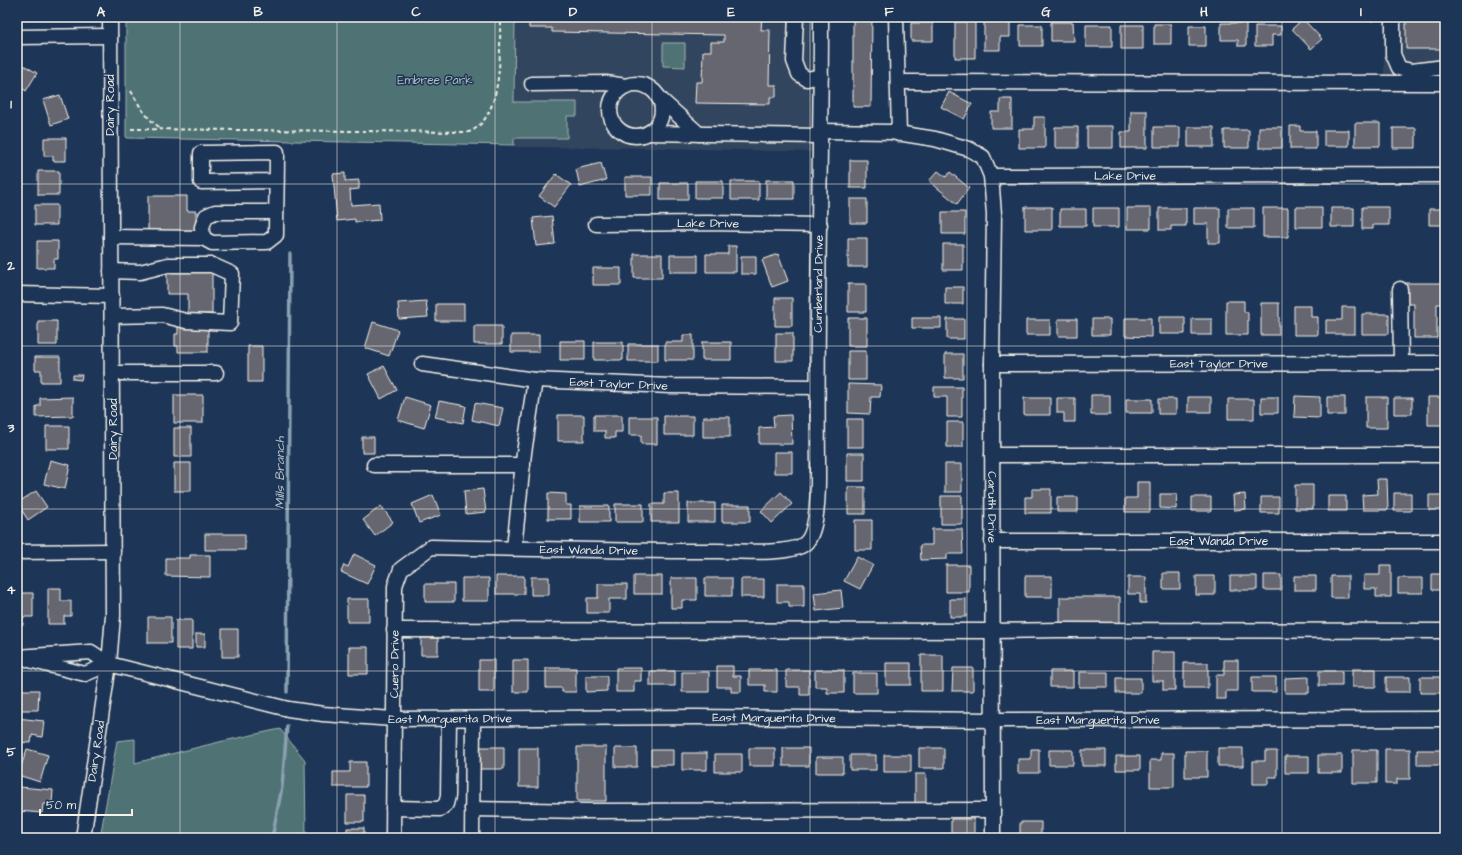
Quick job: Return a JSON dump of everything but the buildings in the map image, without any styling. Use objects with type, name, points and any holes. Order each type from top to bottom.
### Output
[{"type":"street","name":"Dairy Road","points":[[83,838],[109,664],[113,616],[110,17]]},
{"type":"street","points":[[796,17],[794,61],[799,74],[807,79],[821,76]]},
{"type":"street","points":[[815,17],[821,17]]},
{"type":"street","name":"Cumberland Drive","points":[[802,545],[810,539],[814,529],[818,489],[817,387],[821,133],[821,17]]},
{"type":"street","points":[[896,17],[899,134]]},
{"type":"street","points":[[1393,17],[1393,54],[1399,68],[1411,71],[1445,67]]},
{"type":"street","points":[[17,37],[110,36]]},
{"type":"street","points":[[906,82],[1445,83]]},
{"type":"street","points":[[532,84],[606,83],[626,86],[635,84],[644,86],[651,90],[699,134]]},
{"type":"street","points":[[626,86],[613,97],[610,105],[612,121],[624,134],[640,136],[655,128],[660,121],[662,112],[661,104],[657,96]]},
{"type":"street","points":[[648,133],[899,134],[935,139],[969,149],[983,157],[991,176]]},
{"type":"street","points":[[111,237],[203,238],[212,243],[267,242],[276,235],[277,181],[277,152],[201,153],[201,182],[277,181]]},
{"type":"street","name":"Lake Drive","points":[[991,176],[1445,175]]},
{"type":"street","name":"Caruth Drive","points":[[991,176],[994,214],[992,364],[993,838]]},
{"type":"street","points":[[203,238],[202,227],[206,216],[215,212],[276,212]]},
{"type":"street","name":"Lake Drive","points":[[596,224],[707,223],[820,225]]},
{"type":"street","points":[[111,271],[140,272],[168,265],[212,265],[232,274],[230,323],[186,321],[162,315],[112,316]]},
{"type":"street","points":[[1400,289],[1401,363]]},
{"type":"street","points":[[17,294],[112,296]]},
{"type":"street","name":"East Taylor Drive","points":[[992,364],[1445,363]]},
{"type":"street","name":"East Taylor Drive","points":[[422,364],[535,380],[670,386],[817,387]]},
{"type":"street","points":[[112,373],[216,372]]},
{"type":"street","points":[[514,548],[523,465],[535,380]]},
{"type":"street","points":[[992,456],[1445,455]]},
{"type":"street","points":[[374,465],[523,465]]},
{"type":"street","name":"East Wanda Drive","points":[[992,541],[1445,541]]},
{"type":"street","name":"East Wanda Drive","points":[[395,586],[401,569],[431,547],[671,551],[783,550],[802,545]]},
{"type":"street","points":[[17,552],[113,551]]},
{"type":"street","name":"Cuero Drive","points":[[393,838],[395,586]]},
{"type":"street","points":[[394,630],[1445,631]]},
{"type":"street","name":"East Marguerita Drive","points":[[17,657],[91,652],[109,664],[288,709],[323,714],[393,719],[696,717],[992,720],[1445,719]]},
{"type":"street","points":[[17,657],[85,674],[109,664]]},
{"type":"street","points":[[393,808],[440,809],[446,804],[448,796],[449,719]]},
{"type":"street","points":[[472,719],[472,838]]},
{"type":"street","points":[[472,809],[585,811],[993,810]]},
{"type":"path","points":[[131,129],[469,132],[480,125],[486,116],[493,100],[498,82],[500,64],[500,17]]},
{"type":"path","points":[[131,91],[142,110],[151,121],[162,129]]},
{"type":"shaded area","points":[[515,17],[811,17],[813,152],[664,148],[514,147]]},
{"type":"shaded area","points":[[1384,17],[1445,17],[1445,85],[1384,85]]},
{"type":"green space","name":"Embree Park","points":[[126,17],[515,17],[514,102],[577,102],[577,116],[567,116],[567,138],[514,138],[514,145],[126,138]]},
{"type":"green space","points":[[663,43],[685,43],[685,67],[663,66]]},
{"type":"green space","points":[[280,729],[305,760],[306,838],[100,838],[117,741],[135,739],[135,763],[219,742]]},
{"type":"waterway","name":"Mills Branch","points":[[287,692],[290,254]]},
{"type":"waterway","name":"Mills Branch","points":[[270,838],[273,833],[282,787],[287,726]]}]
